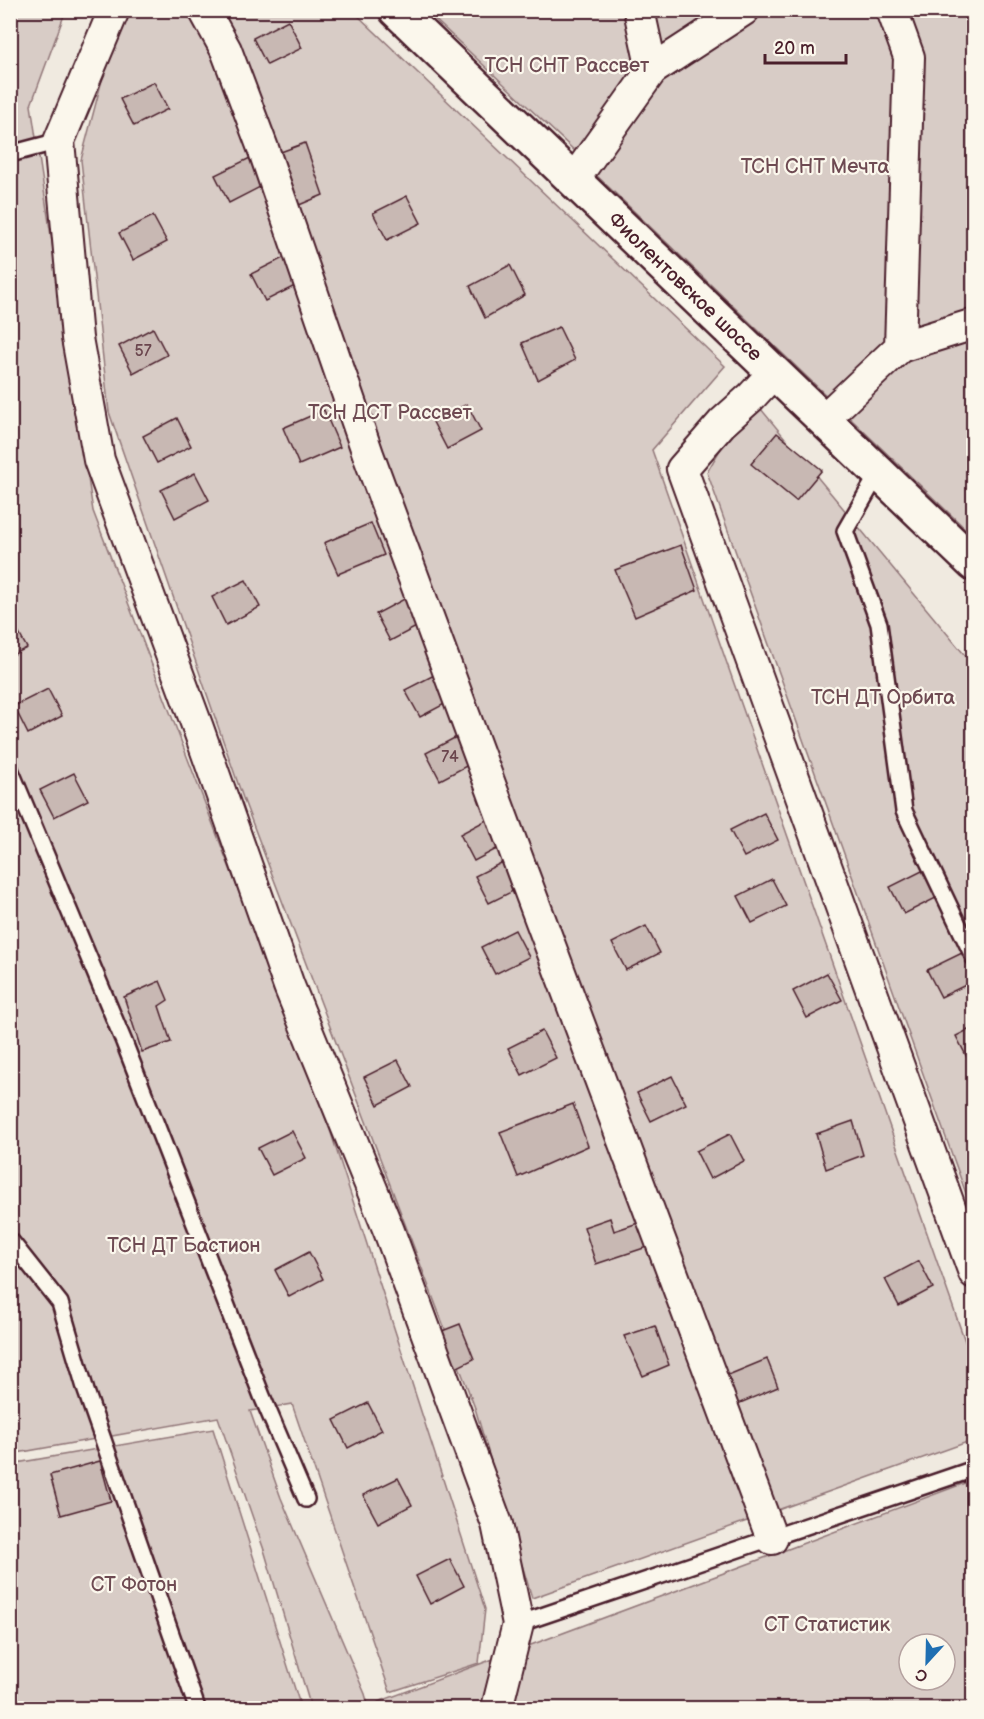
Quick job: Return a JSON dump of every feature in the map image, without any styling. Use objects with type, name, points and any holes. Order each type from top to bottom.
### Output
[{"type":"main road","name":"Фиолентовское шоссе","points":[[396,10],[974,564]]},
{"type":"street","points":[[114,10],[59,141],[77,338],[99,460],[290,986],[389,1231],[497,1524],[518,1624],[497,1708]]},
{"type":"street","points":[[204,10],[226,50],[257,131],[369,457],[772,1539]]},
{"type":"street","points":[[639,10],[652,70]]},
{"type":"street","points":[[573,181],[652,70],[744,10]]},
{"type":"street","points":[[892,10],[909,57],[900,347]]},
{"type":"street","points":[[823,420],[900,347],[974,324]]},
{"type":"street","points":[[774,372],[722,423],[682,469],[974,1274]]},
{"type":"lane","points":[[10,154],[59,141]]},
{"type":"lane","points":[[879,472],[845,531],[879,624],[904,811],[974,958]]},
{"type":"lane","points":[[10,769],[124,1042],[262,1396],[306,1499]]},
{"type":"lane","points":[[10,1240],[60,1303],[86,1391],[198,1708]]},
{"type":"lane","points":[[518,1624],[974,1469]]},
{"type":"green space","name":"ТСН ДТ Бастион","points":[[66,10],[31,105],[93,511],[330,1130],[485,1609],[479,1663],[390,1692],[292,1404],[250,1411],[281,1498],[369,1708],[311,1708],[265,1553],[218,1417],[11,1454],[10,11]]},
{"type":"green space","name":"ТСН СНТ Мечта","points":[[772,10],[973,11],[973,536],[594,173],[658,79],[746,19]]},
{"type":"green space","name":"ТСН ДСТ Рассвет","points":[[120,11],[353,11],[725,366],[652,450],[973,1364],[973,1440],[532,1598],[475,1408],[243,798],[109,412],[81,160]]},
{"type":"green space","name":"ТСН СНТ Рассвет","points":[[426,11],[712,11],[635,66],[576,152]]},
{"type":"green space","name":"ТСН ДТ Орбита","points":[[751,397],[973,665],[973,1213],[707,472]]},
{"type":"green space","name":"СТ Фотон","points":[[213,1429],[301,1708],[11,1708],[11,1464]]},
{"type":"green space","name":"СТ Статистик","points":[[973,1480],[973,1708],[377,1708],[378,1702]]},
{"type":"building","points":[[288,20],[302,48],[267,65],[253,38]]},
{"type":"building","points":[[154,82],[168,109],[134,126],[120,99]]},
{"type":"building","points":[[305,143],[323,195],[292,208],[270,156]]},
{"type":"building","points":[[250,158],[264,185],[229,203],[215,175]]},
{"type":"building","points":[[407,196],[421,223],[387,240],[373,213]]},
{"type":"building","points":[[153,216],[167,242],[133,260],[119,233]]},
{"type":"building","points":[[285,257],[299,284],[265,301],[251,274]]},
{"type":"building","points":[[510,265],[525,295],[485,318],[470,286]]},
{"type":"building","points":[[559,327],[575,360],[538,380],[522,343]]},
{"type":"building","points":[[153,328],[167,355],[133,373],[119,346]]},
{"type":"building","points":[[467,404],[481,431],[447,449],[433,422]]},
{"type":"building","points":[[324,410],[340,447],[299,465],[283,428]]},
{"type":"building","points":[[177,418],[191,446],[157,463],[143,436]]},
{"type":"building","points":[[777,433],[822,470],[796,501],[751,464]]},
{"type":"building","points":[[195,473],[209,500],[175,518],[161,490]]},
{"type":"building","points":[[371,523],[384,555],[338,574],[324,543]]},
{"type":"building","points":[[681,545],[697,590],[635,617],[615,570]]},
{"type":"building","points":[[246,580],[260,607],[226,625],[212,597]]},
{"type":"building","points":[[410,596],[424,623],[390,641],[376,614]]},
{"type":"building","points":[[12,621],[27,648],[10,656],[10,622]]},
{"type":"building","points":[[440,672],[454,699],[420,717],[405,690]]},
{"type":"building","points":[[48,689],[62,716],[28,734],[14,706]]},
{"type":"building","points":[[460,735],[474,762],[440,780],[426,753]]},
{"type":"building","points":[[74,773],[88,800],[54,817],[40,790]]},
{"type":"building","points":[[764,813],[778,840],[744,857],[730,830]]},
{"type":"building","points":[[494,816],[508,843],[474,861],[460,834]]},
{"type":"building","points":[[509,859],[523,886],[489,903],[475,876]]},
{"type":"building","points":[[924,870],[938,897],[904,914],[890,887]]},
{"type":"building","points":[[772,879],[786,906],[752,923],[738,896]]},
{"type":"building","points":[[646,926],[660,953],[626,970],[612,943]]},
{"type":"building","points":[[515,930],[529,957],[495,974],[481,947]]},
{"type":"building","points":[[962,953],[974,976],[974,981],[941,997],[927,970]]},
{"type":"building","points":[[827,973],[842,1000],[807,1018],[793,991]]},
{"type":"building","points":[[160,981],[168,1000],[159,1006],[171,1042],[142,1052],[124,997]]},
{"type":"building","points":[[974,1027],[974,1061],[970,1063],[956,1036]]},
{"type":"building","points":[[542,1031],[556,1058],[522,1075],[508,1048]]},
{"type":"building","points":[[398,1060],[412,1087],[378,1105],[364,1077]]},
{"type":"building","points":[[672,1076],[686,1104],[651,1121],[637,1093]]},
{"type":"building","points":[[573,1104],[588,1146],[518,1177],[500,1132]]},
{"type":"building","points":[[853,1121],[863,1155],[826,1169],[816,1134]]},
{"type":"building","points":[[292,1131],[306,1158],[272,1175],[258,1148]]},
{"type":"building","points":[[730,1134],[744,1161],[710,1179],[696,1151]]},
{"type":"building","points":[[610,1218],[614,1231],[644,1221],[653,1245],[596,1264],[584,1227]]},
{"type":"building","points":[[309,1252],[323,1279],[289,1297],[275,1270]]},
{"type":"building","points":[[919,1261],[933,1288],[899,1306],[885,1279]]},
{"type":"building","points":[[460,1324],[474,1359],[450,1371],[437,1333]]},
{"type":"building","points":[[655,1326],[669,1365],[643,1376],[624,1336]]},
{"type":"building","points":[[767,1359],[778,1387],[733,1406],[721,1378]]},
{"type":"building","points":[[368,1403],[382,1430],[348,1448],[334,1420]]},
{"type":"building","points":[[100,1461],[111,1501],[61,1515],[50,1475]]},
{"type":"building","points":[[398,1478],[412,1505],[378,1523],[363,1495]]},
{"type":"building","points":[[450,1559],[464,1586],[430,1604],[416,1576]]}]
